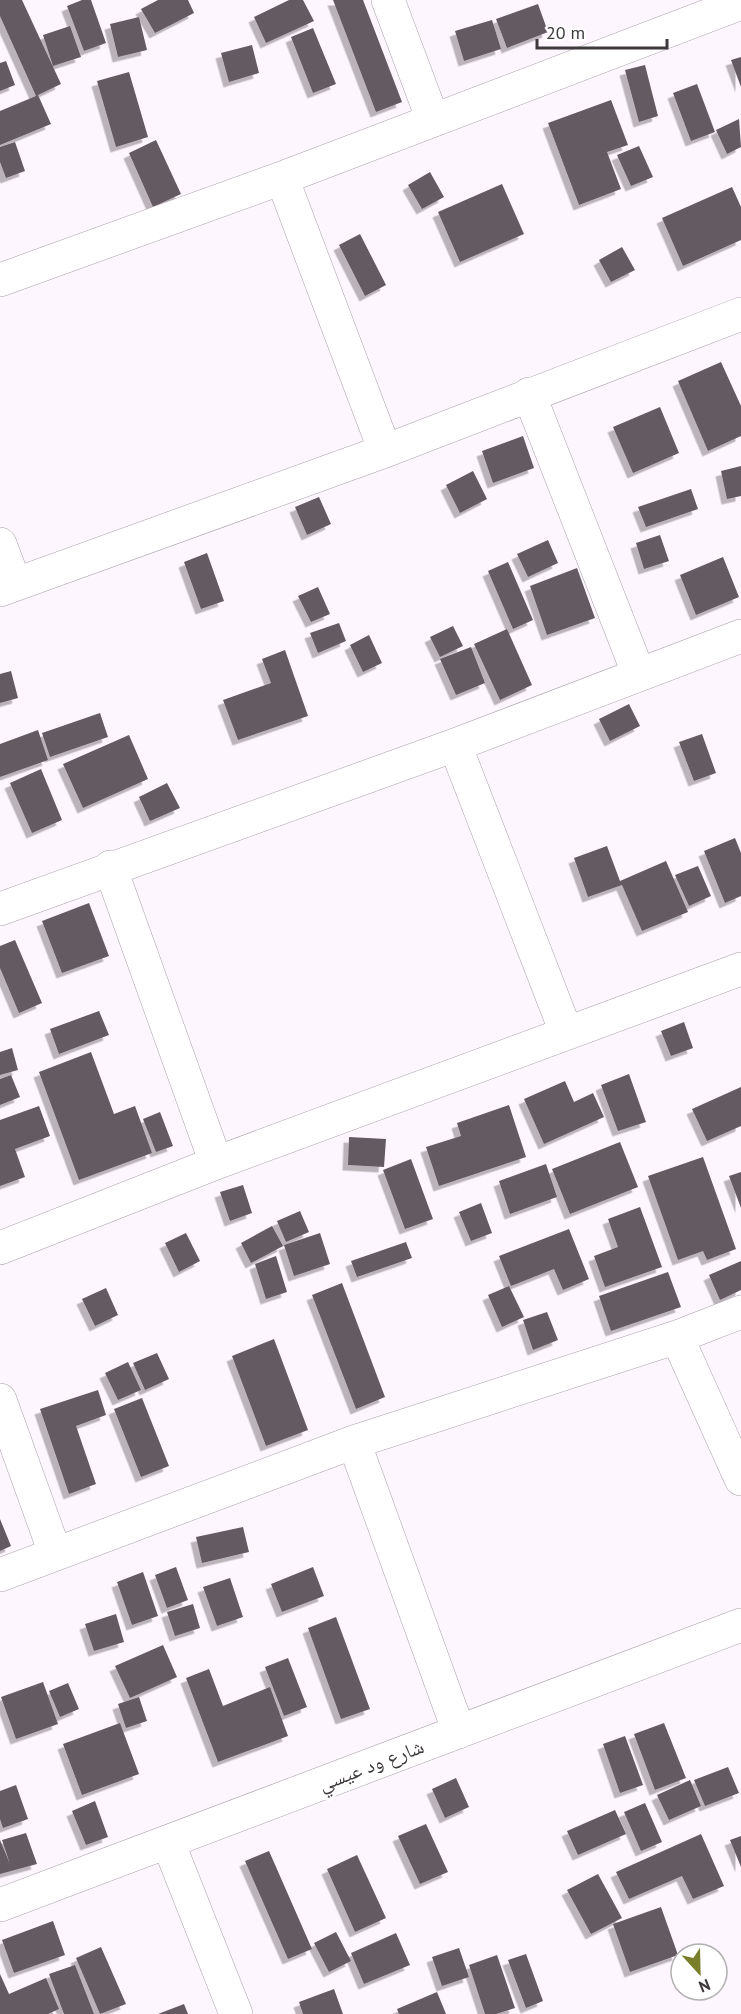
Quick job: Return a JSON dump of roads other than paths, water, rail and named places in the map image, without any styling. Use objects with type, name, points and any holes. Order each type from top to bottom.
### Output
[{"type":"street","points":[[388,0],[433,120]]},
{"type":"street","points":[[0,280],[282,178],[741,3]]},
{"type":"street","points":[[282,178],[385,451]]},
{"type":"street","points":[[0,544],[8,587],[385,451],[741,314]]},
{"type":"street","points":[[529,394],[639,675]]},
{"type":"street","points":[[0,909],[110,867],[455,745],[741,636]]},
{"type":"street","points":[[455,745],[566,1032]]},
{"type":"street","points":[[110,867],[216,1163]]},
{"type":"street","points":[[0,1248],[216,1163],[741,969]]},
{"type":"street","points":[[0,1575],[354,1442],[677,1337],[741,1312]]},
{"type":"street","points":[[677,1337],[741,1479]]},
{"type":"street","points":[[0,1401],[56,1553]]},
{"type":"street","points":[[354,1442],[459,1732]]},
{"type":"street","name":"شارع ود عيسي","points":[[0,1905],[741,1625]]},
{"type":"street","points":[[168,1842],[236,2014]]}]
